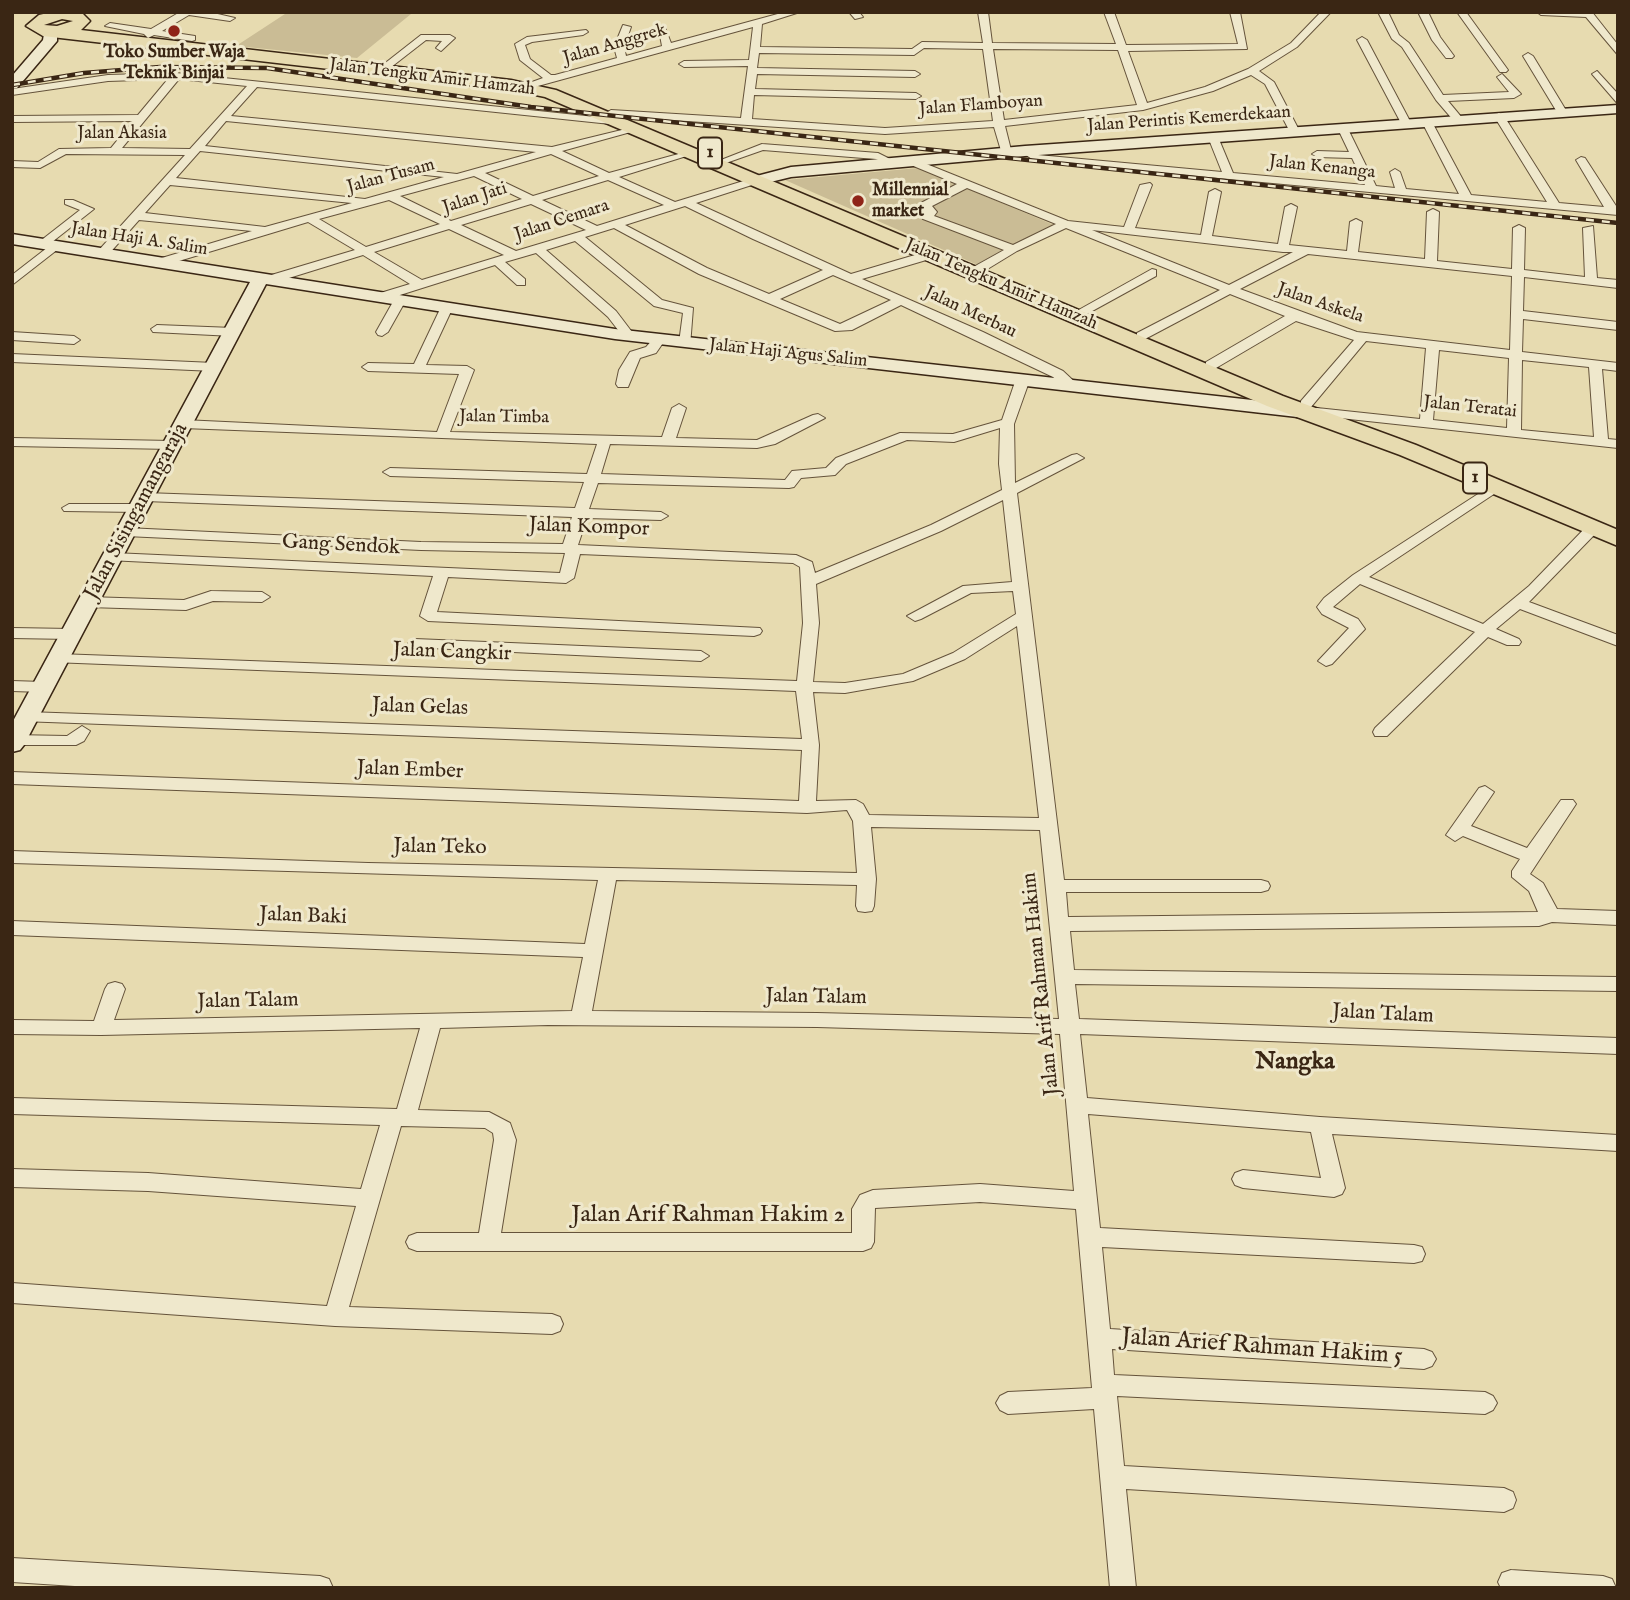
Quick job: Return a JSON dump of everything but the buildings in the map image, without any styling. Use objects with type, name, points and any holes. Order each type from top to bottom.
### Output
[{"type":"main road","name":"Jalan Tengku Amir Hamzah","points":[[81,17],[107,30],[180,42],[529,85],[622,121],[689,152],[760,178],[975,271],[1618,539]]},
{"type":"main road","name":"1","points":[[18,27],[81,17]]},
{"type":"main road","name":"Jalan Tengku Amir Hamzah","points":[[50,24],[529,85]]},
{"type":"main road","name":"Jalan Tengku Amir Hamzah","points":[[622,121],[629,118],[929,255],[1141,336],[1313,412]]},
{"type":"street","points":[[110,26],[148,35],[187,12],[230,18]]},
{"type":"street","name":"Jalan Anggrek","points":[[529,85],[796,12]]},
{"type":"street","points":[[983,12],[999,124],[1007,154]]},
{"type":"street","points":[[1109,12],[1143,107]]},
{"type":"street","points":[[756,50],[914,52],[922,45],[1240,48],[1244,47],[1235,12]]},
{"type":"street","name":"Jalan Flamboyan","points":[[12,92],[108,78],[176,76],[622,121],[746,122],[885,131],[917,120],[999,124],[1143,107],[1209,89],[1252,71],[1294,45],[1327,12]]},
{"type":"street","points":[[1383,12],[1395,37],[1406,45],[1440,99],[1458,119]]},
{"type":"street","points":[[1423,12],[1435,38],[1449,56]]},
{"type":"street","points":[[1440,99],[1516,94],[1461,12]]},
{"type":"street","points":[[1545,12],[1587,13],[1618,52]]},
{"type":"street","points":[[746,122],[758,22]]},
{"type":"street","points":[[12,85],[50,41],[50,24]]},
{"type":"street","points":[[622,60],[619,47],[626,27]]},
{"type":"street","points":[[662,27],[667,47]]},
{"type":"street","points":[[559,78],[550,78],[535,69],[525,60],[520,44],[530,39],[583,32]]},
{"type":"street","points":[[387,66],[424,37],[450,38],[441,48]]},
{"type":"street","points":[[1362,40],[1406,124]]},
{"type":"street","points":[[914,52],[917,120]]},
{"type":"street","points":[[1528,56],[1562,112]]},
{"type":"street","points":[[684,64],[915,74]]},
{"type":"street","points":[[1252,71],[1269,82],[1295,132]]},
{"type":"street","points":[[1597,74],[1618,101]]},
{"type":"street","points":[[115,150],[176,76]]},
{"type":"street","points":[[103,253],[255,83]]},
{"type":"street","points":[[751,92],[916,96]]},
{"type":"street","name":"Jalan Perintis Kemerdekaan","points":[[760,178],[1025,151],[1618,109]]},
{"type":"street","points":[[1500,116],[1556,206]]},
{"type":"street","points":[[12,119],[142,118]]},
{"type":"street","points":[[224,118],[550,150]]},
{"type":"street","name":"Jalan Tusam","points":[[159,263],[550,150],[622,121]]},
{"type":"street","points":[[1427,122],[1468,200]]},
{"type":"street","points":[[1343,129],[1370,186]]},
{"type":"street","points":[[1213,137],[1229,176]]},
{"type":"street","points":[[726,160],[762,147],[878,156],[895,164]]},
{"type":"street","name":"Jalan Akasia","points":[[12,164],[44,164],[62,152],[196,150],[468,174]]},
{"type":"street","name":"Jalan Merbau","points":[[550,150],[901,300],[1058,374],[1071,384]]},
{"type":"street","name":"Jalan Kenanga","points":[[1025,151],[1035,158],[1370,186],[1402,194],[1615,211]]},
{"type":"street","name":"Jalan Jati","points":[[266,279],[363,249],[451,226],[689,152]]},
{"type":"street","points":[[1317,154],[1356,155]]},
{"type":"street","points":[[1581,160],[1615,211]]},
{"type":"street","name":"Jalan Askela","points":[[915,163],[1295,316],[1362,338],[1618,367]]},
{"type":"street","points":[[1395,172],[1402,194]]},
{"type":"street","points":[[468,174],[594,229]]},
{"type":"street","points":[[1326,176],[1370,186]]},
{"type":"street","name":"Jalan Cemara","points":[[381,297],[760,178]]},
{"type":"street","points":[[168,181],[368,201]]},
{"type":"street","points":[[966,184],[925,205],[931,212],[927,217],[1013,248]]},
{"type":"street","points":[[1128,231],[1146,186]]},
{"type":"street","points":[[1206,239],[1215,192]]},
{"type":"street","points":[[390,196],[514,255]]},
{"type":"street","points":[[12,281],[88,209],[69,202]]},
{"type":"street","points":[[1283,248],[1290,207]]},
{"type":"street","points":[[1431,264],[1433,212]]},
{"type":"street","points":[[137,216],[270,229]]},
{"type":"street","points":[[310,218],[419,285]]},
{"type":"street","points":[[1352,255],[1356,222]]},
{"type":"street","points":[[613,223],[703,271],[844,328],[901,300]]},
{"type":"street","points":[[975,271],[1013,248],[1066,224]]},
{"type":"street","name":"Jalan Askela","points":[[1066,224],[1618,284]]},
{"type":"street","points":[[1514,432],[1519,228]]},
{"type":"street","points":[[1588,228],[1591,281]]},
{"type":"street","points":[[575,235],[657,303],[689,310],[685,343]]},
{"type":"street","name":"Jalan Haji A. Salim","points":[[12,239],[266,279]]},
{"type":"street","points":[[536,247],[612,314],[629,336]]},
{"type":"street","points":[[1141,336],[1306,250]]},
{"type":"street","name":"Jalan Merbau","points":[[851,278],[929,255]]},
{"type":"street","points":[[497,261],[521,282]]},
{"type":"street","points":[[771,298],[834,270]]},
{"type":"street","points":[[1081,312],[1152,273]]},
{"type":"street","name":"Jalan Haji Agus Salim","points":[[266,279],[659,340],[1313,412]]},
{"type":"street","name":"Jalan Sisingamangaraja","points":[[14,742],[233,332],[266,279]]},
{"type":"street","points":[[382,332],[400,300]]},
{"type":"street","points":[[418,369],[447,307]]},
{"type":"street","points":[[1516,314],[1618,326]]},
{"type":"street","points":[[1211,365],[1295,316]]},
{"type":"street","points":[[158,329],[233,332]]},
{"type":"street","points":[[12,336],[74,340]]},
{"type":"street","points":[[1313,412],[1362,338]]},
{"type":"street","points":[[623,384],[626,370],[635,355],[651,350],[659,340]]},
{"type":"street","points":[[1426,422],[1433,347]]},
{"type":"street","points":[[12,358],[214,367]]},
{"type":"street","points":[[1595,365],[1601,442]]},
{"type":"street","points":[[368,367],[467,370],[442,436]]},
{"type":"street","name":"Jalan Arif Rahman Hakim","points":[[1023,379],[1007,424],[1006,464],[1056,886],[1123,1588]]},
{"type":"street","points":[[668,441],[679,408]]},
{"type":"street","name":"Jalan Teratai","points":[[1313,412],[1618,444]]},
{"type":"street","name":"Jalan Timba","points":[[183,424],[442,436],[761,443],[818,418]]},
{"type":"street","points":[[390,472],[789,484],[797,474],[830,472],[841,461],[905,436],[954,438],[997,424],[1007,424]]},
{"type":"street","points":[[571,549],[579,513],[605,440]]},
{"type":"street","points":[[12,442],[172,445]]},
{"type":"street","points":[[807,807],[811,745],[804,687],[811,623],[809,581],[936,528],[1077,458]]},
{"type":"street","points":[[1326,661],[1357,629],[1352,622],[1334,617],[1325,607],[1359,578],[1495,487]]},
{"type":"street","points":[[69,508],[142,503],[661,516]]},
{"type":"street","points":[[1381,732],[1593,528]]},
{"type":"street","name":"Jalan Kompor","points":[[126,532],[421,546],[571,549],[796,559],[807,565],[809,581]]},
{"type":"street","name":"Gang Sendok","points":[[113,557],[566,578],[571,549]]},
{"type":"street","points":[[442,572],[428,616],[754,631]]},
{"type":"street","points":[[1359,578],[1513,642]]},
{"type":"street","points":[[915,616],[968,589],[997,585],[1020,586]]},
{"type":"street","points":[[88,602],[186,605],[211,596],[262,597]]},
{"type":"street","points":[[1518,603],[1618,641]]},
{"type":"street","name":"Jalan Cangkir","points":[[58,659],[845,688],[907,678],[959,656],[1023,616]]},
{"type":"street","points":[[651,682],[678,627]]},
{"type":"street","points":[[12,633],[71,634]]},
{"type":"street","points":[[415,643],[701,656]]},
{"type":"street","points":[[12,686],[43,687]]},
{"type":"street","name":"Jalan Gelas","points":[[27,717],[811,745]]},
{"type":"street","points":[[14,742],[70,741],[82,731]]},
{"type":"street","name":"Jalan Ember","points":[[12,778],[807,807],[850,804],[857,808],[862,821]]},
{"type":"street","points":[[1485,792],[1457,832],[1531,857]]},
{"type":"street","points":[[1551,915],[1536,887],[1521,877],[1531,857],[1567,804]]},
{"type":"street","points":[[865,906],[867,879],[862,821],[1047,824]]},
{"type":"street","name":"Jalan Teko","points":[[12,857],[368,869],[867,879]]},
{"type":"street","points":[[581,1018],[608,874]]},
{"type":"street","points":[[1056,886],[1261,886]]},
{"type":"street","points":[[1058,924],[1539,919],[1551,915],[1618,918]]},
{"type":"street","name":"Jalan Baki","points":[[12,928],[592,951]]},
{"type":"street","points":[[1064,977],[1618,984]]},
{"type":"street","points":[[100,1028],[116,989]]},
{"type":"street","name":"Jalan Talam","points":[[12,1027],[100,1028],[581,1018],[1070,1027],[1618,1046]]},
{"type":"street","points":[[335,1316],[370,1198],[432,1020]]},
{"type":"street","points":[[1077,1105],[1320,1125],[1618,1143]]},
{"type":"street","points":[[12,1106],[489,1120],[503,1129],[505,1140],[488,1242]]},
{"type":"street","points":[[1243,1179],[1334,1188],[1320,1125]]},
{"type":"street","points":[[12,1178],[148,1182],[370,1198]]},
{"type":"street","name":"Jalan Arif Rahman Hakim 2","points":[[417,1242],[863,1242],[863,1209],[868,1200],[873,1199],[980,1193],[1086,1201]]},
{"type":"street","points":[[1090,1237],[1414,1254]]},
{"type":"street","points":[[12,1293],[335,1316],[552,1324]]},
{"type":"street","name":"Jalan Arief Rahman Hakim 5","points":[[1100,1338],[1424,1359]]},
{"type":"street","points":[[1008,1402],[1104,1392],[1485,1403]]},
{"type":"street","points":[[1112,1477],[1504,1500]]},
{"type":"street","points":[[12,1570],[320,1588]]},
{"type":"street","points":[[1511,1582],[1603,1588]]},
{"type":"shaded area","points":[[288,12],[411,14],[357,58],[236,46]]},
{"type":"shaded area","points":[[918,168],[1054,225],[980,266],[785,180]]},
{"type":"railway","points":[[12,85],[84,73],[160,67],[267,68],[531,107],[1618,223]]},
{"type":"place","name":"Toko Sumber Waja Teknik Binjai","points":[[174,31]]},
{"type":"place","name":"Millennial market","points":[[858,201]]},
{"type":"district","name":"Nangka","points":[[1295,1063]]}]
